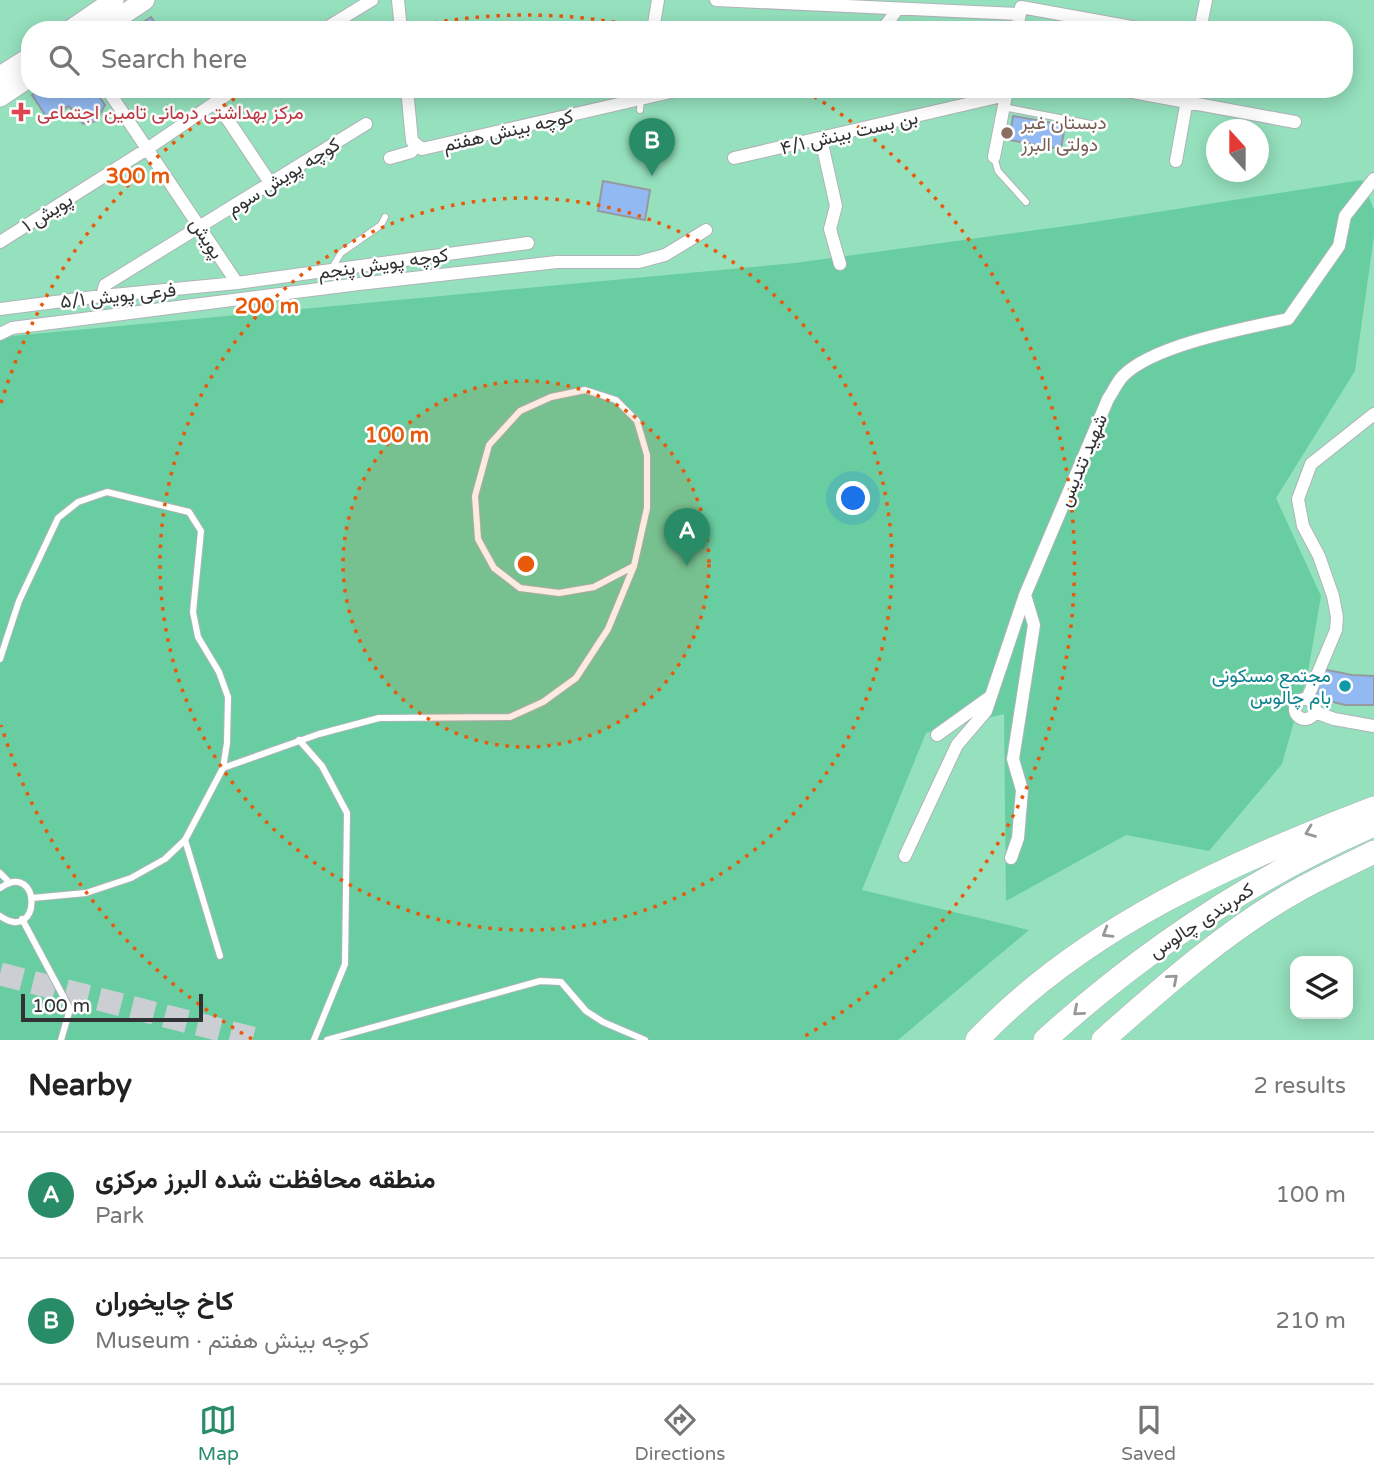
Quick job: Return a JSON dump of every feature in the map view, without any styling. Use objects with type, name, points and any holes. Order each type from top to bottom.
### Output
[{"type":"highway","points":[[977,1040],[1007,1009],[1050,973],[1097,939],[1146,909],[1274,846],[1374,808]]},
{"type":"highway","name":"کمربندی چالوس","points":[[1045,1040],[1132,967],[1205,914],[1284,867],[1370,823]]},
{"type":"highway","points":[[1103,1040],[1221,941],[1301,889],[1374,852]]},
{"type":"main road","points":[[83,21],[114,0]]},
{"type":"main road","points":[[114,21],[145,0]]},
{"type":"main road","points":[[0,76],[21,63]]},
{"type":"main road","points":[[0,97],[21,83]]},
{"type":"street","points":[[338,21],[372,0]]},
{"type":"street","points":[[398,0],[400,21]]},
{"type":"street","points":[[654,21],[658,0]]},
{"type":"street","points":[[716,0],[897,10],[1021,7],[1098,21]]},
{"type":"street","points":[[1202,21],[1206,0]]},
{"type":"street","points":[[889,21],[897,10]]},
{"type":"street","name":"پویش","points":[[113,98],[237,283]]},
{"type":"street","name":"پویش ۱","points":[[0,242],[222,98]]},
{"type":"street","points":[[390,158],[411,152],[417,145],[412,141],[408,98]]},
{"type":"street","name":"بن بست بینش ۴/۱","points":[[734,158],[1001,98]]},
{"type":"street","points":[[994,158],[1005,98]]},
{"type":"street","points":[[1176,161],[1188,98]]},
{"type":"street","points":[[1196,98],[1295,122]]},
{"type":"street","name":"کوچه بینش هفتم","points":[[417,145],[422,149],[641,100]]},
{"type":"street","points":[[216,102],[271,184]]},
{"type":"street","name":"کوچه پویش سوم","points":[[102,296],[105,285],[366,124]]},
{"type":"street","points":[[821,139],[836,206],[830,229],[840,264]]},
{"type":"street","name":"شهید تندیس","points":[[905,856],[957,745],[986,711],[1025,595],[1108,399],[1123,376],[1148,359],[1207,337],[1288,319],[1339,246],[1345,216],[1374,179]]},
{"type":"street","points":[[0,334],[12,328],[359,284],[557,262],[639,262],[665,255],[706,230]]},
{"type":"street","name":"کوچه پویش پنجم","points":[[237,283],[528,243]]},
{"type":"street","name":"فرعی پویش ۵/۱","points":[[0,309],[237,283]]},
{"type":"street","points":[[1307,699],[1336,630],[1337,617],[1333,596],[1319,556],[1303,526],[1298,499],[1311,464],[1374,414]]},
{"type":"street","points":[[1011,858],[1018,838],[1022,790],[1013,760],[1034,625],[1025,595]]},
{"type":"street","points":[[937,735],[991,696]]},
{"type":"street","points":[[1307,699],[1315,705],[1315,712],[1308,719],[1302,719],[1296,715],[1295,709],[1297,702],[1307,699]]},
{"type":"street","points":[[1315,712],[1334,719],[1374,726]]},
{"type":"lane","points":[[1008,98],[1101,126]]},
{"type":"lane","points":[[994,158],[998,171],[1027,202]]},
{"type":"lane","points":[[331,270],[341,253],[381,225],[385,216]]},
{"type":"lane","points":[[223,768],[299,740],[379,718],[510,717],[543,702],[576,678],[608,629],[634,566],[647,508],[647,455],[637,421],[616,400],[585,390],[551,397],[520,411],[489,445],[475,496],[478,539],[494,568],[520,588],[559,593],[594,587],[634,566]]},
{"type":"lane","points":[[0,659],[19,601],[58,518],[78,502],[107,492],[189,512],[201,531],[193,612],[198,637],[219,672],[229,697],[223,768],[185,840],[165,859],[131,878],[86,893],[32,898]]},
{"type":"lane","points":[[299,740],[322,766],[347,813],[345,964],[314,1040]]},
{"type":"lane","points":[[185,840],[220,956]]},
{"type":"lane","points":[[0,873],[10,883]]},
{"type":"lane","points":[[0,888],[10,883],[23,885],[32,898],[29,913],[22,919],[12,922],[0,916]]},
{"type":"lane","points":[[22,919],[70,1009],[61,1040]]},
{"type":"lane","points":[[327,1040],[540,981],[561,982],[586,1011],[603,1022],[645,1040]]},
{"type":"green space","points":[[0,0],[1374,0],[1374,1040],[0,1040]]},
{"type":"green space","points":[[1362,180],[1374,210],[1374,236],[1355,371],[1276,498],[1321,596],[1308,672],[1282,764],[1209,851],[1126,835],[1006,901],[1004,714],[926,733],[862,890],[1029,930],[898,1040],[0,1040],[0,341],[12,336],[795,263],[1081,224]]},
{"type":"building","points":[[34,98],[100,98],[105,105],[96,121],[83,124],[69,106],[48,119]]},
{"type":"building","points":[[1013,116],[1065,125],[1061,149],[1009,140]]},
{"type":"building","points":[[603,181],[650,190],[645,220],[598,211]]},
{"type":"building","name":"مجتمع مسکونی بام چالوس","points":[[1322,669],[1374,676],[1374,705],[1345,705],[1313,697]]},
{"type":"tunnel","points":[[0,974],[260,1040]]},
{"type":"place","name":"مرکز بهداشتی درمانی تامین اجتماعی","points":[[21,112]]},
{"type":"place","name":"دبستان غیر دولتی البرز","points":[[1007,133]]},
{"type":"place","name":"کاخ چایخوران","points":[[652,176]]},
{"type":"place","name":"منطقه محافظت شده البرز مرکزی","points":[[687,566]]},
{"type":"place","name":"مجتمع مسکونی بام چالوس","points":[[1345,686]]}]
